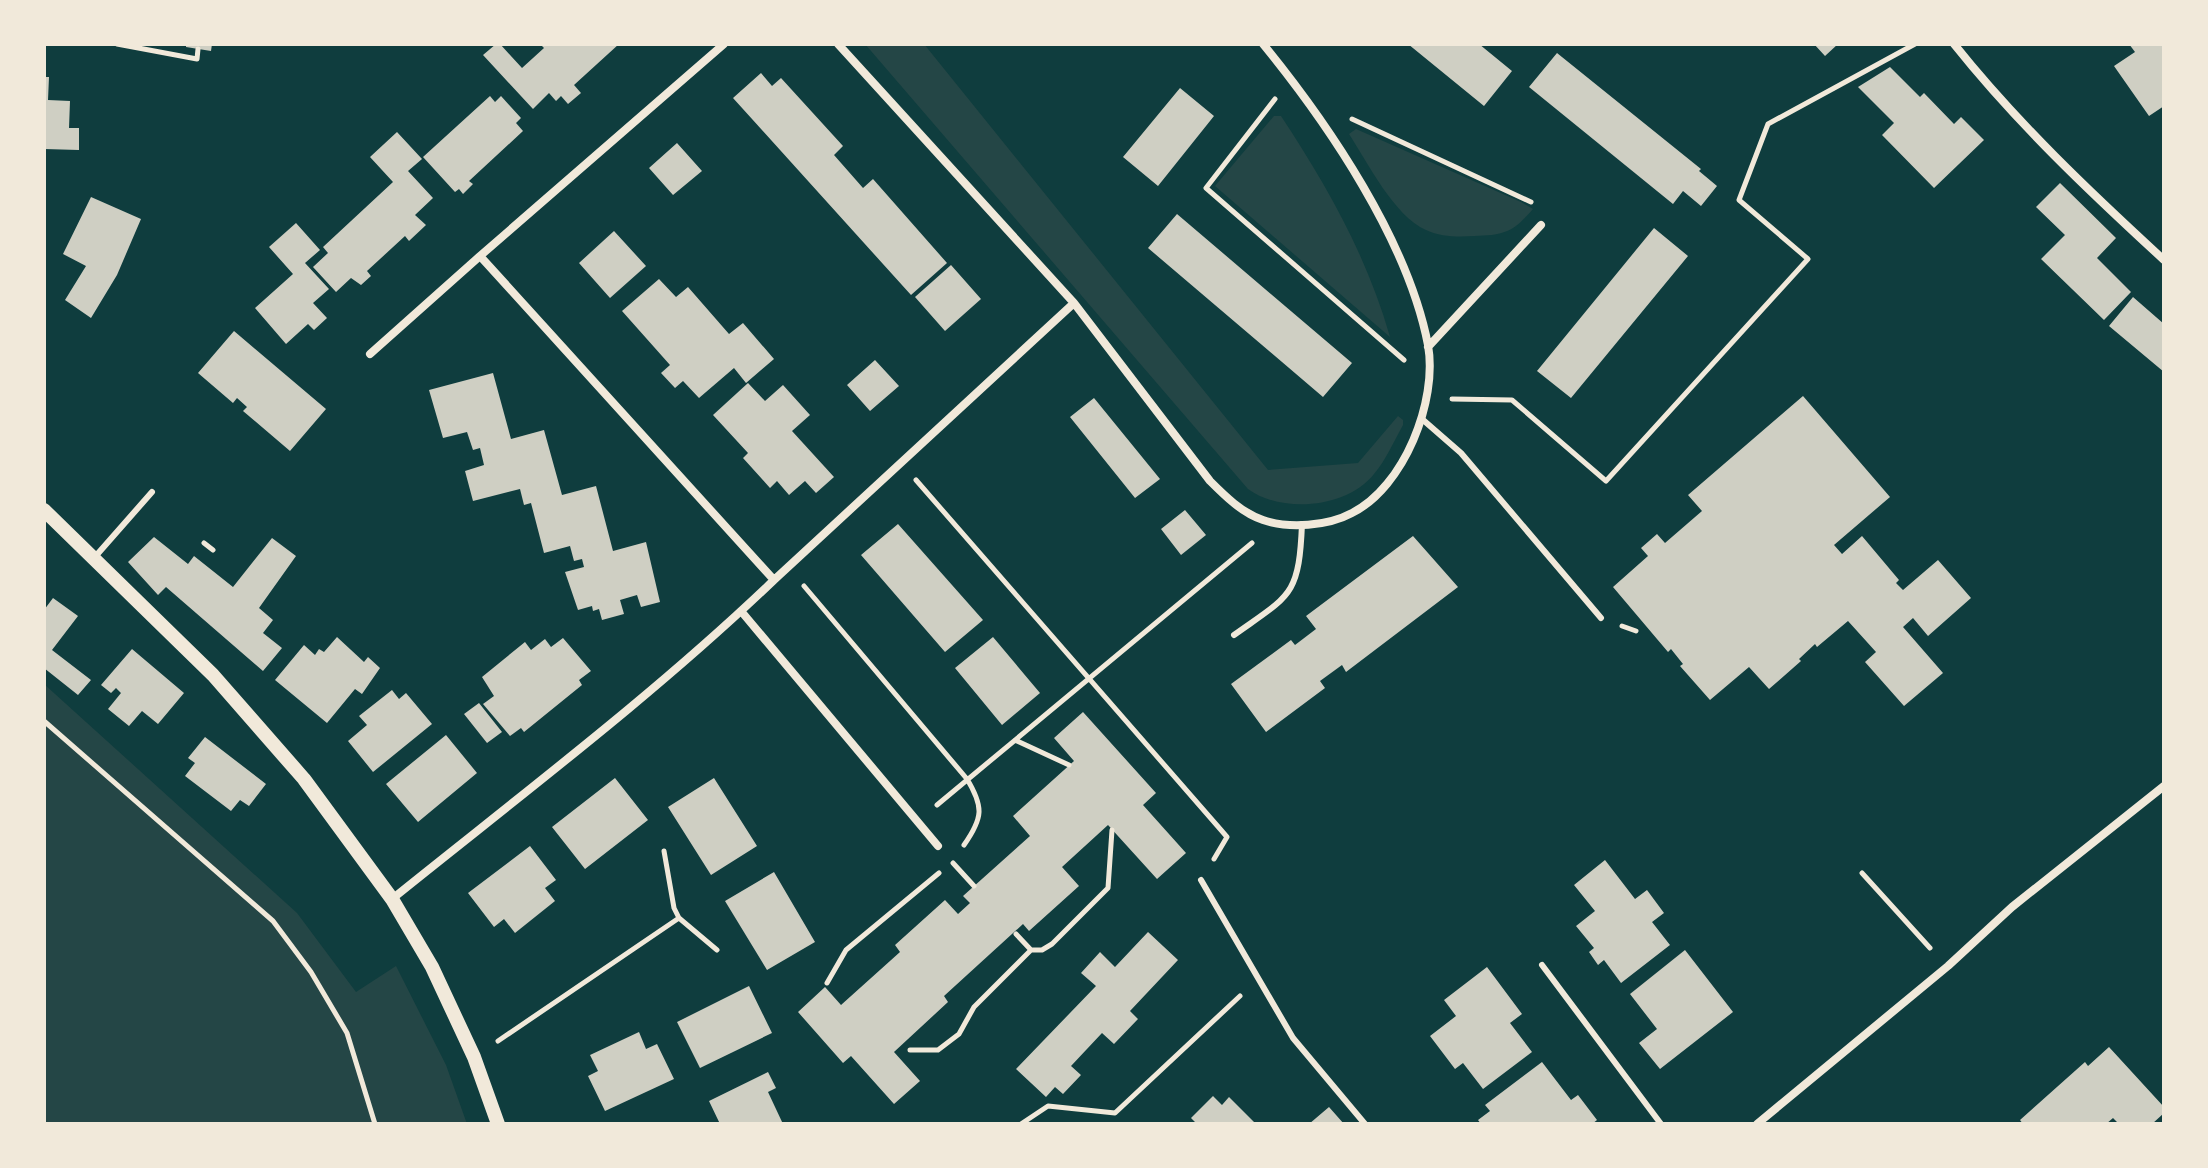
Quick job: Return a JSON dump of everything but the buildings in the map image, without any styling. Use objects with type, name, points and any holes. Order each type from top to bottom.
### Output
[{"type":"street","points":[[370,354],[724,44]]},
{"type":"street","points":[[838,44],[1074,303],[1210,481],[1250,515],[1276,523],[1331,521],[1353,513],[1368,502],[1399,467],[1422,419],[1429,382],[1428,347],[1414,300],[1385,226],[1366,191],[1291,79],[1263,44]]},
{"type":"street","points":[[1954,44],[2012,112],[2094,196],[2164,260]]},
{"type":"street","points":[[1428,347],[1541,225]]},
{"type":"street","points":[[480,256],[774,580]]},
{"type":"street","points":[[392,899],[573,753],[741,611],[1074,303]]},
{"type":"street","points":[[44,510],[253,718],[304,779],[392,899],[432,967],[474,1057],[498,1124]]},
{"type":"street","points":[[741,611],[938,846]]},
{"type":"street","points":[[1757,1124],[1948,966],[2012,907],[2164,786]]},
{"type":"lane","points":[[1422,419],[1461,453],[1601,618]]},
{"type":"lane","points":[[94,558],[152,492]]},
{"type":"lane","points":[[1234,635],[1288,596],[1299,569],[1302,524]]},
{"type":"lane","points":[[1201,880],[1293,1038],[1365,1124]]},
{"type":"lane","points":[[1542,965],[1661,1124]]},
{"type":"path","points":[[117,44],[197,59],[198,49]]},
{"type":"path","points":[[1427,398],[1512,400],[1606,481],[1808,259],[1739,200],[1768,124],[1915,44]]},
{"type":"path","points":[[1291,79],[1206,188],[1429,382]]},
{"type":"path","points":[[1303,97],[1520,195],[1539,207]]},
{"type":"path","points":[[901,463],[1227,837],[1201,880]]},
{"type":"path","points":[[918,821],[1276,523]]},
{"type":"path","points":[[204,543],[213,550]]},
{"type":"path","points":[[788,567],[967,779],[981,806],[978,821],[951,862],[974,886]]},
{"type":"path","points":[[44,721],[273,921],[311,972],[347,1033],[375,1124]]},
{"type":"path","points":[[1015,740],[1069,765]]},
{"type":"path","points":[[910,1050],[938,1050],[959,1034],[974,1007],[1031,950],[1042,950],[1052,944],[1108,888],[1112,830]]},
{"type":"path","points":[[664,851],[674,908],[679,918],[717,950]]},
{"type":"path","points":[[827,983],[846,950],[940,871]]},
{"type":"path","points":[[1862,873],[1948,966]]},
{"type":"path","points":[[474,1057],[679,918]]},
{"type":"path","points":[[1016,934],[1031,950]]},
{"type":"path","points":[[1021,1124],[1048,1106],[1115,1113],[1258,979]]},
{"type":"shaded area","points":[[865,44],[924,44],[1268,470],[1358,463],[1398,416],[1403,420],[1403,425],[1374,474],[1348,494],[1314,504],[1278,502],[1248,489]]},
{"type":"shaded area","points":[[1274,116],[1281,116],[1344,222],[1370,278],[1390,337],[1215,186]]},
{"type":"shaded area","points":[[1356,129],[1533,209],[1508,231],[1493,235],[1450,236],[1426,230],[1403,213],[1383,188],[1349,134]]},
{"type":"shaded area","points":[[44,684],[297,913],[356,992],[396,966],[446,1065],[467,1124],[44,1124]]}]
